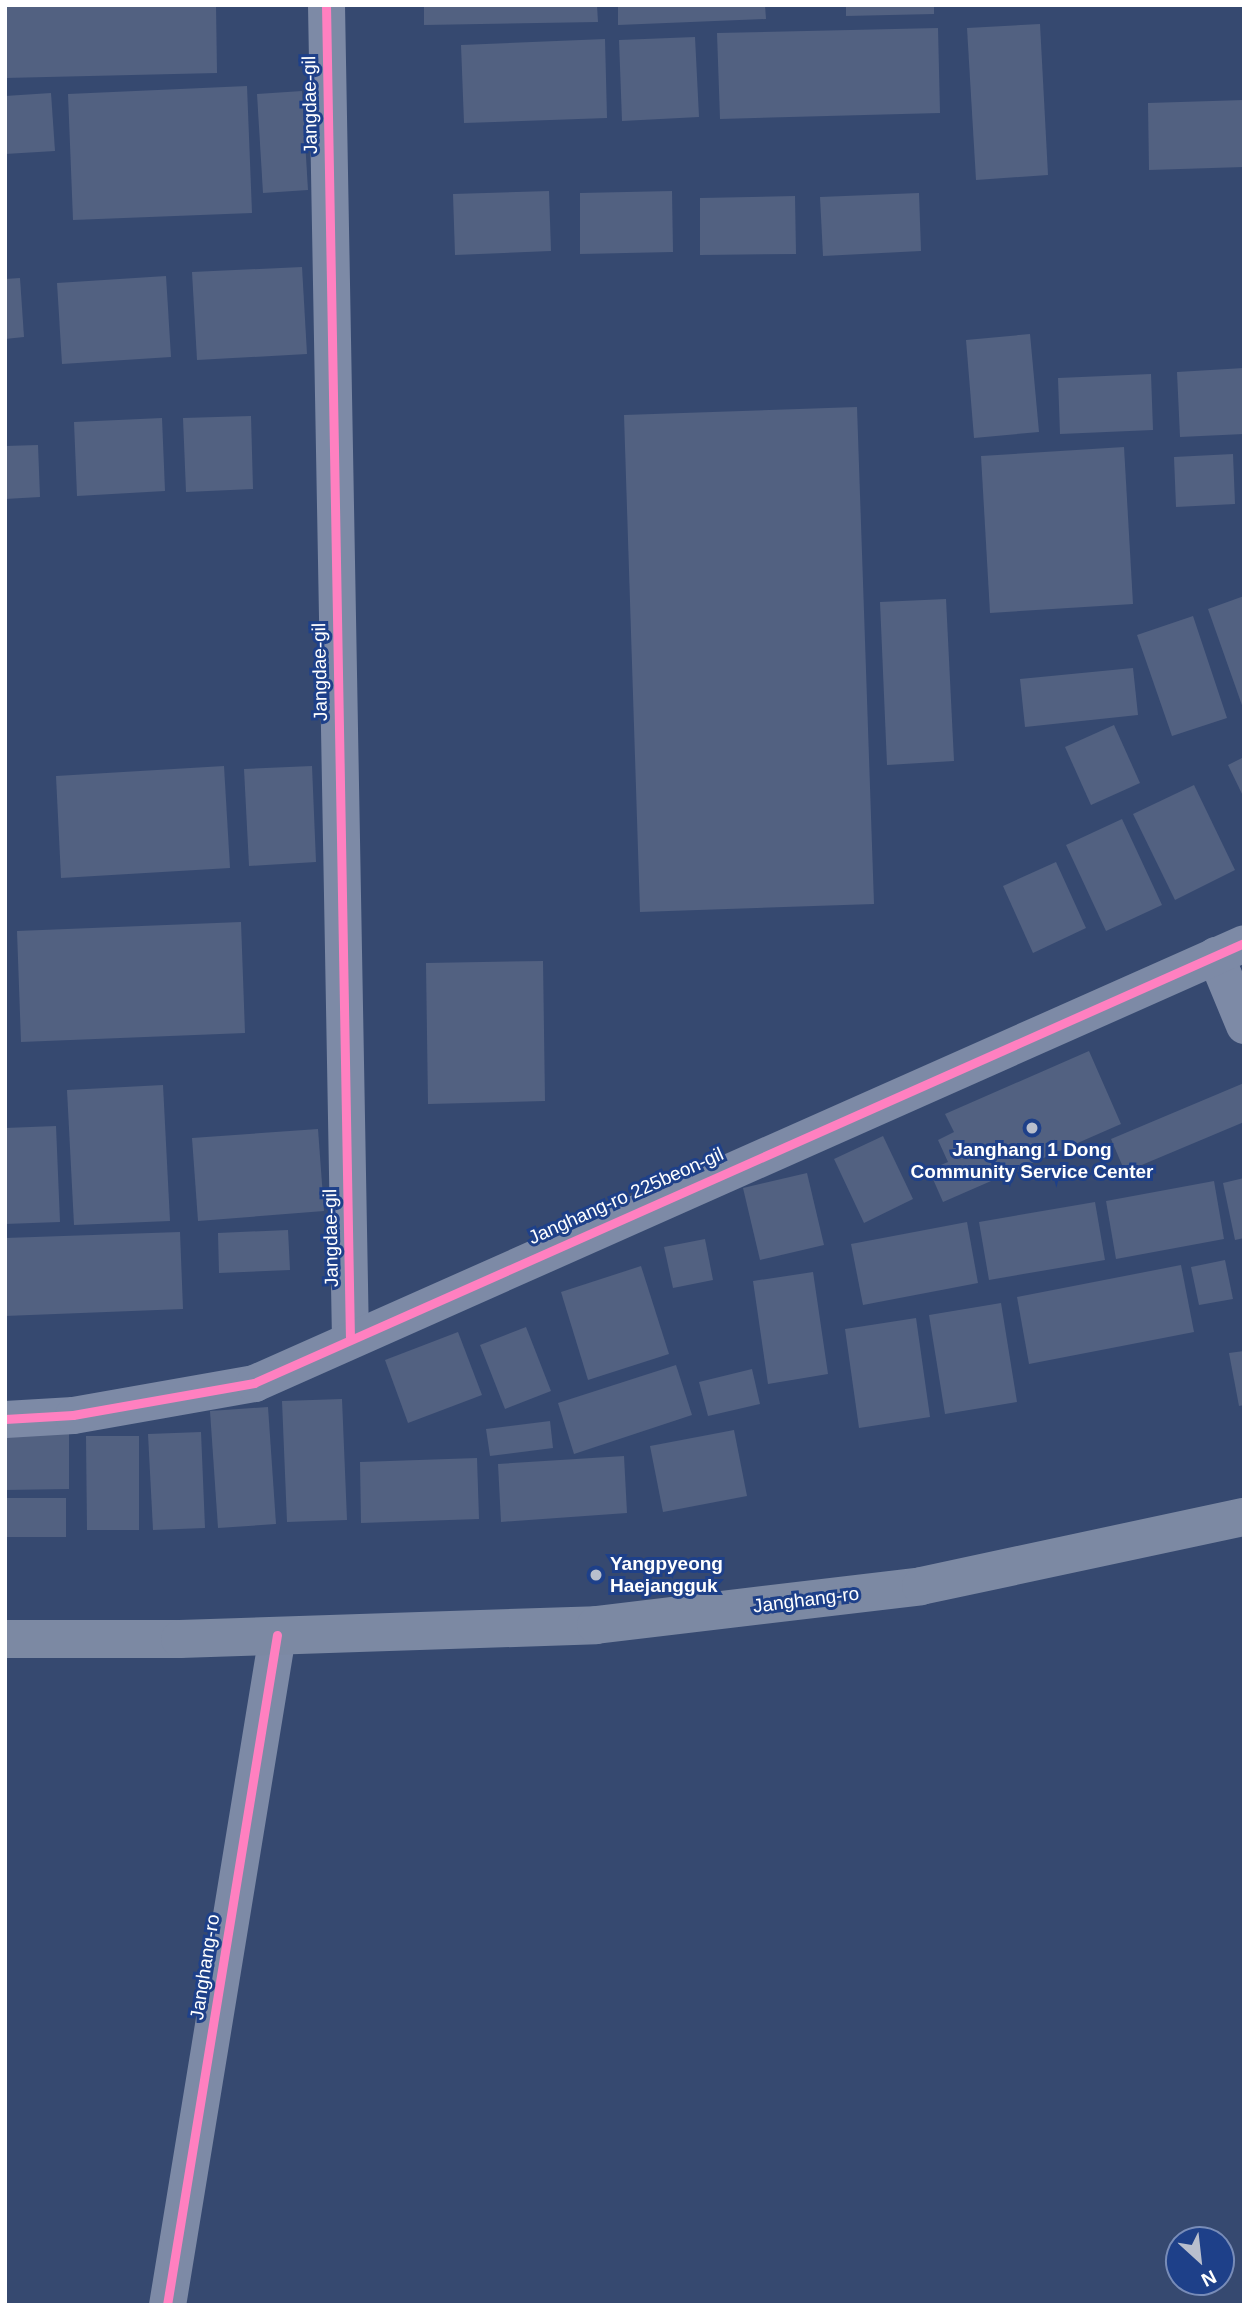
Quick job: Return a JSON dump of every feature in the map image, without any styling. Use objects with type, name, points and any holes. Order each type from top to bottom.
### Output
[{"type":"main road","name":"Janghang-ro","points":[[5,1639],[277,1635],[596,1625],[894,1589],[1244,1517]]},
{"type":"street","name":"Jangdae-gil","points":[[326,5],[350,1337]]},
{"type":"street","name":"Janghang-ro 225beon-gil","points":[[5,1419],[73,1415],[254,1383],[350,1337],[1229,949]]},
{"type":"street","points":[[1229,949],[1244,1025]]},
{"type":"street","name":"Janghang-ro","points":[[167,2305],[277,1635]]},
{"type":"building","points":[[5,5],[216,5],[217,73],[5,78]]},
{"type":"building","points":[[424,5],[597,5],[598,22],[424,25]]},
{"type":"building","points":[[618,5],[765,5],[766,19],[618,25]]},
{"type":"building","points":[[846,5],[934,5],[934,14],[846,16]]},
{"type":"building","points":[[1040,24],[1048,175],[976,180],[967,28]]},
{"type":"building","points":[[938,28],[940,113],[720,119],[717,33]]},
{"type":"building","points":[[695,37],[699,117],[622,121],[619,40]]},
{"type":"building","points":[[605,39],[607,118],[464,123],[461,45]]},
{"type":"building","points":[[247,86],[252,213],[73,220],[68,94]]},
{"type":"building","points":[[302,91],[308,190],[263,193],[257,94]]},
{"type":"building","points":[[51,93],[55,151],[5,154],[5,96]]},
{"type":"building","points":[[1244,100],[1244,167],[1149,170],[1148,103]]},
{"type":"building","points":[[549,191],[551,251],[455,255],[453,194]]},
{"type":"building","points":[[672,191],[673,252],[580,254],[580,193]]},
{"type":"building","points":[[919,193],[921,251],[823,256],[820,197]]},
{"type":"building","points":[[795,196],[796,254],[700,255],[700,198]]},
{"type":"building","points":[[302,267],[307,354],[197,360],[192,272]]},
{"type":"building","points":[[166,276],[171,357],[62,364],[57,283]]},
{"type":"building","points":[[20,278],[24,337],[5,339],[5,279]]},
{"type":"building","points":[[1030,334],[1039,432],[974,438],[966,340]]},
{"type":"building","points":[[1244,368],[1244,434],[1180,437],[1177,372]]},
{"type":"building","points":[[1151,374],[1153,430],[1060,434],[1058,378]]},
{"type":"building","points":[[857,407],[874,904],[640,912],[624,415]]},
{"type":"building","points":[[251,416],[253,489],[186,492],[183,418]]},
{"type":"building","points":[[162,418],[165,491],[77,496],[74,422]]},
{"type":"building","points":[[38,445],[40,497],[5,499],[5,446]]},
{"type":"building","points":[[1124,447],[1133,604],[990,613],[981,456]]},
{"type":"building","points":[[1233,454],[1235,504],[1176,507],[1174,457]]},
{"type":"building","points":[[1244,596],[1244,708],[1243,708],[1208,609]]},
{"type":"building","points":[[946,599],[954,761],[887,765],[880,602]]},
{"type":"building","points":[[1193,616],[1227,718],[1172,736],[1137,635]]},
{"type":"building","points":[[1133,668],[1138,715],[1025,727],[1020,679]]},
{"type":"building","points":[[1114,725],[1140,783],[1091,805],[1065,747]]},
{"type":"building","points":[[1244,757],[1244,798],[1228,765]]},
{"type":"building","points":[[224,766],[230,868],[61,878],[56,776]]},
{"type":"building","points":[[312,766],[316,862],[249,866],[244,769]]},
{"type":"building","points":[[1194,785],[1235,870],[1175,900],[1133,814]]},
{"type":"building","points":[[1122,819],[1162,905],[1106,931],[1066,845]]},
{"type":"building","points":[[1056,862],[1086,928],[1033,953],[1003,886]]},
{"type":"building","points":[[241,922],[245,1033],[21,1042],[17,931]]},
{"type":"building","points":[[543,961],[545,1101],[428,1104],[426,963]]},
{"type":"building","name":"Janghang 1 Dong Community Service Center","points":[[1089,1051],[1121,1124],[943,1202],[929,1170],[948,1162],[938,1140],[954,1132],[945,1114]]},
{"type":"building","points":[[1244,1083],[1244,1122],[1125,1172],[1111,1139]]},
{"type":"building","points":[[163,1085],[170,1221],[74,1225],[67,1090]]},
{"type":"building","points":[[56,1126],[60,1222],[5,1224],[5,1128]]},
{"type":"building","points":[[318,1129],[324,1211],[198,1221],[192,1138]]},
{"type":"building","points":[[883,1136],[913,1199],[864,1223],[834,1159]]},
{"type":"building","points":[[807,1173],[824,1245],[760,1260],[743,1188]]},
{"type":"building","points":[[1244,1178],[1244,1238],[1235,1240],[1223,1183]]},
{"type":"building","points":[[1214,1181],[1224,1239],[1116,1259],[1106,1201]]},
{"type":"building","points":[[1095,1202],[1105,1260],[989,1280],[979,1222]]},
{"type":"building","points":[[967,1222],[978,1283],[863,1305],[851,1244]]},
{"type":"building","points":[[288,1230],[290,1270],[219,1273],[218,1233]]},
{"type":"building","points":[[180,1232],[183,1309],[5,1316],[5,1238]]},
{"type":"building","points":[[705,1239],[713,1280],[673,1288],[664,1247]]},
{"type":"building","points":[[1225,1260],[1233,1299],[1199,1305],[1191,1267]]},
{"type":"building","points":[[1181,1265],[1194,1332],[1029,1364],[1017,1297]]},
{"type":"building","points":[[641,1266],[669,1354],[588,1380],[561,1292]]},
{"type":"building","points":[[813,1272],[828,1374],[768,1384],[753,1281]]},
{"type":"building","points":[[1001,1303],[1017,1402],[945,1414],[929,1315]]},
{"type":"building","points":[[916,1318],[930,1417],[859,1428],[845,1329]]},
{"type":"building","points":[[526,1327],[551,1391],[505,1409],[480,1345]]},
{"type":"building","points":[[458,1332],[482,1395],[408,1423],[385,1360]]},
{"type":"building","points":[[1244,1351],[1244,1405],[1239,1406],[1229,1353]]},
{"type":"building","points":[[676,1365],[692,1415],[574,1454],[558,1403]]},
{"type":"building","points":[[752,1369],[760,1404],[708,1416],[699,1382]]},
{"type":"building","points":[[342,1399],[347,1520],[287,1522],[282,1401]]},
{"type":"building","points":[[268,1407],[276,1524],[218,1528],[210,1411]]},
{"type":"building","points":[[550,1421],[553,1448],[490,1456],[486,1429]]},
{"type":"building","points":[[734,1430],[747,1496],[663,1512],[650,1446]]},
{"type":"building","points":[[201,1432],[205,1528],[153,1530],[148,1434]]},
{"type":"building","points":[[69,1433],[69,1489],[5,1490],[5,1435]]},
{"type":"building","points":[[86,1436],[139,1436],[139,1530],[87,1530]]},
{"type":"building","points":[[624,1456],[627,1513],[501,1522],[498,1464]]},
{"type":"building","points":[[477,1458],[479,1519],[361,1523],[360,1462]]},
{"type":"building","points":[[5,1498],[66,1498],[66,1537],[5,1537]]},
{"type":"cycle path","points":[[326,5],[350,1337]]},
{"type":"cycle path","points":[[5,1419],[73,1415],[254,1383],[1244,943]]},
{"type":"cycle path","points":[[167,2305],[277,1635]]},
{"type":"place","name":"Janghang 1 Dong Community Service Center","points":[[1032,1128]]},
{"type":"place","name":"Yangpyeong Haejangguk","points":[[596,1575]]}]
